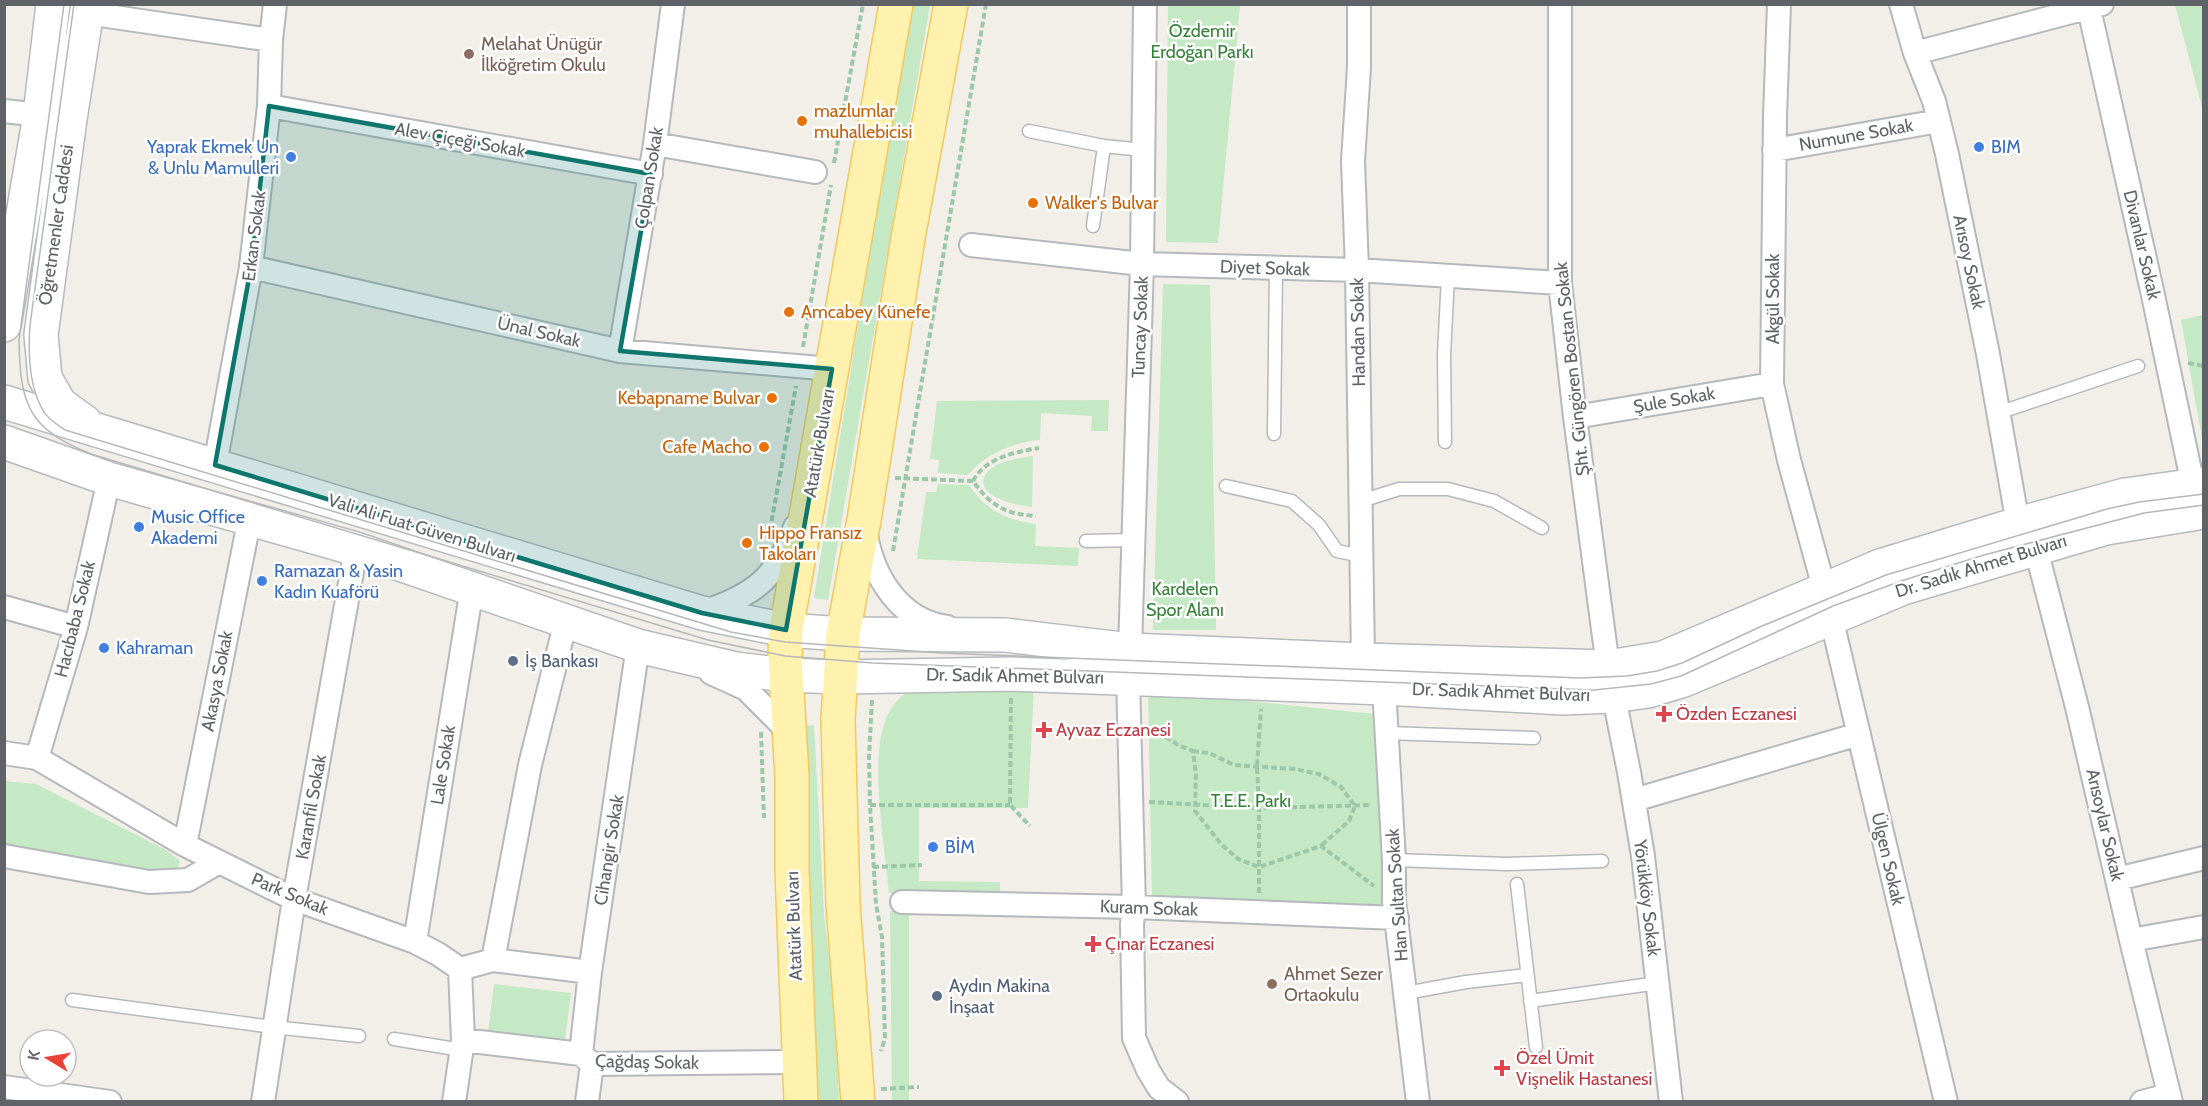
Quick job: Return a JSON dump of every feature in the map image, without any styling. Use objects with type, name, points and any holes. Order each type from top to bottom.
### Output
[{"type":"main road","name":"Öğretmenler Caddesi","points":[[4,325],[40,115],[53,4]]},
{"type":"main road","name":"Atatürk Bulvarı","points":[[801,1101],[786,630],[896,4]]},
{"type":"main road","points":[[864,1096],[843,904],[838,720],[843,634],[864,520],[908,238],[951,4]]},
{"type":"main road","name":"Öğretmenler Caddesi","points":[[88,9],[70,119],[41,335],[45,378],[60,404],[91,427]]},
{"type":"main road","points":[[43,358],[41,372],[32,396],[9,425],[109,478],[356,549],[652,650],[736,669],[786,675],[840,677]]},
{"type":"main road","name":"Vali Ali Fuat Güven Bulvarı","points":[[9,425],[91,427],[702,612],[786,630],[843,634]]},
{"type":"main road","name":"Dr. Sadık Ahmet Bulvarı","points":[[843,634],[1005,635],[1129,664],[1262,682],[1563,698],[1610,682],[1663,658],[1827,602],[1880,566],[2027,537],[2125,495],[2200,494]]},
{"type":"main road","name":"Dr. Sadık Ahmet Bulvarı","points":[[840,677],[1011,674],[1129,664],[1363,660],[1610,682]]},
{"type":"street","name":"Erkan Sokak","points":[[215,465],[251,267],[269,106],[271,40],[276,4]]},
{"type":"street","name":"Çolpan Sokak","points":[[620,351],[651,174],[673,4]]},
{"type":"street","name":"Tuncay Sokak","points":[[1146,4],[1142,264],[1128,729],[1134,907],[1132,924],[1134,1038],[1148,1070],[1160,1088],[1177,1101]]},
{"type":"street","name":"Handan Sokak","points":[[1359,4],[1359,67],[1353,161],[1358,270],[1363,660]]},
{"type":"street","name":"Şht. Güngören Bostan Sokak","points":[[1560,4],[1560,283],[1610,682]]},
{"type":"street","name":"Akgül Sokak","points":[[1779,4],[1774,150],[1772,384],[1789,460],[1827,602]]},
{"type":"street","name":"Arısoy Sokak","points":[[1901,4],[1915,53],[1934,101],[1939,121],[1988,354],[1998,414],[2027,537]]},
{"type":"street","points":[[1915,53],[2093,6]]},
{"type":"street","name":"Divanlar Sokak","points":[[2093,6],[2153,295],[2200,494]]},
{"type":"street","points":[[88,9],[271,40]]},
{"type":"street","name":"Alev Çiçeği Sokak","points":[[269,106],[651,174]]},
{"type":"street","points":[[4,111],[40,115]]},
{"type":"street","name":"Numune Sokak","points":[[1774,150],[1939,121]]},
{"type":"street","points":[[655,144],[827,171]]},
{"type":"street","name":"Diyet Sokak","points":[[971,245],[1142,264],[1358,270],[1560,283]]},
{"type":"street","name":"Ünal Sokak","points":[[251,267],[620,351],[832,369]]},
{"type":"street","name":"Şule Sokak","points":[[1575,417],[1772,384]]},
{"type":"street","name":"Hacıbaba Sokak","points":[[38,759],[76,627],[109,478]]},
{"type":"street","points":[[702,612],[750,593],[770,576],[790,541],[813,481]]},
{"type":"street","name":"Akasya Sokak","points":[[184,845],[250,517]]},
{"type":"street","points":[[864,520],[869,553],[875,570],[898,603],[915,617],[938,626],[1005,635]]},
{"type":"street","name":"Arısoylar Sokak","points":[[2027,537],[2077,707],[2170,1098]]},
{"type":"street","name":"Karanfil Sokak","points":[[262,1101],[294,899],[356,549]]},
{"type":"street","name":"Lale Sokak","points":[[415,942],[472,588]]},
{"type":"street","name":"Ülgen Sokak","points":[[1827,602],[1946,1101]]},
{"type":"street","points":[[4,607],[76,627]]},
{"type":"street","points":[[493,960],[530,765],[566,621]]},
{"type":"street","points":[[652,650],[746,689],[783,726],[792,777]]},
{"type":"street","name":"Cihangir Sokak","points":[[587,1101],[586,1059],[590,972],[652,650]]},
{"type":"street","name":"Yörükköy Sokak","points":[[1610,682],[1643,856],[1671,1101]]},
{"type":"street","name":"Han Sultan Sokak","points":[[1384,688],[1396,910],[1418,1101]]},
{"type":"street","points":[[1634,800],[1858,734]]},
{"type":"street","name":"Park Sokak","points":[[4,753],[38,759],[184,845],[294,899],[415,942],[460,969]]},
{"type":"street","points":[[4,856],[149,882],[188,879],[219,862]]},
{"type":"street","points":[[2117,879],[2204,858]]},
{"type":"street","name":"Kuram Sokak","points":[[902,903],[1134,907],[1259,912],[1396,910]]},
{"type":"street","points":[[2131,940],[2204,927]]},
{"type":"street","points":[[454,1101],[462,1045],[460,969],[493,960],[590,972]]},
{"type":"street","name":"Çağdaş Sokak","points":[[462,1045],[586,1059],[799,1062]]},
{"type":"street","points":[[4,1087],[110,1101]]},
{"type":"street","points":[[2142,1101],[2170,1098]]},
{"type":"lane","points":[[1029,131],[1104,146],[1143,150]]},
{"type":"lane","points":[[1093,226],[1104,146]]},
{"type":"lane","points":[[1274,434],[1276,268]]},
{"type":"lane","points":[[1445,442],[1444,355],[1448,276]]},
{"type":"lane","points":[[1998,414],[2138,366]]},
{"type":"lane","points":[[1226,486],[1292,501],[1319,525],[1337,552],[1362,556]]},
{"type":"lane","points":[[1361,501],[1399,489],[1448,489],[1494,501],[1542,528]]},
{"type":"lane","points":[[1086,541],[1134,540]]},
{"type":"lane","points":[[1386,733],[1534,738]]},
{"type":"lane","points":[[1394,860],[1506,864],[1602,861]]},
{"type":"lane","points":[[1517,884],[1536,1047]]},
{"type":"lane","points":[[1406,993],[1466,982],[1527,975]]},
{"type":"lane","points":[[1530,1002],[1658,983]]},
{"type":"lane","points":[[72,1000],[359,1036]]},
{"type":"lane","points":[[394,1039],[462,1045]]},
{"type":"path","points":[[770,531],[799,366],[827,171],[863,4]]},
{"type":"path","points":[[887,587],[987,4]]},
{"type":"path","points":[[908,238],[971,245]]},
{"type":"path","points":[[2188,363],[2204,366]]},
{"type":"path","points":[[973,481],[980,470],[995,461],[1021,451],[1039,448]]},
{"type":"path","points":[[870,477],[973,481],[993,504],[1019,515],[1036,516]]},
{"type":"path","points":[[1011,674],[1010,805],[1030,826]]},
{"type":"path","points":[[873,675],[869,758],[870,805],[876,904],[882,937],[885,1038],[879,1059]]},
{"type":"path","points":[[1259,912],[1257,766],[1262,682]]},
{"type":"path","points":[[1128,729],[1154,729],[1178,745],[1193,751],[1209,753],[1234,765],[1295,769],[1318,774],[1341,787],[1354,806]]},
{"type":"path","points":[[1193,751],[1196,811],[1221,844],[1238,860],[1259,867],[1321,846],[1349,821],[1354,806]]},
{"type":"path","points":[[1131,801],[1258,808],[1390,804]]},
{"type":"path","points":[[870,805],[1010,805]]},
{"type":"path","points":[[1321,846],[1396,910]]},
{"type":"path","points":[[873,867],[922,866]]},
{"type":"path","points":[[864,1096],[919,1087]]},
{"type":"highlighted area","points":[[269,106],[651,174],[620,351],[832,369],[786,630],[702,613],[215,465],[251,267]]},
{"type":"green space","points":[[910,5],[930,5],[828,600],[814,598]]},
{"type":"green space","name":"Özdemir Erdoğan Parkı","points":[[1168,5],[1240,5],[1218,243],[1166,242]]},
{"type":"green space","points":[[2175,5],[2203,5],[2203,111]]},
{"type":"green space","name":"Kardelen Spor Alanı","points":[[1163,284],[1210,285],[1216,630],[1153,630]]},
{"type":"green space","points":[[2204,315],[2203,444],[2181,320]]},
{"type":"green space","points":[[1109,400],[1108,431],[1091,431],[1092,416],[1041,413],[1040,440],[1020,443],[1001,450],[983,461],[968,475],[938,473],[939,460],[930,459],[937,401]]},
{"type":"green space","points":[[1033,456],[1032,507],[999,499],[985,489],[983,482],[986,474],[995,466]]},
{"type":"green space","points":[[938,484],[969,485],[983,502],[998,513],[1015,520],[1036,524],[1035,546],[1079,548],[1078,566],[917,559],[926,492],[936,492]]},
{"type":"green space","points":[[916,685],[1034,685],[1028,808],[919,808],[919,881],[1000,882],[1000,894],[889,893],[878,780],[881,736],[891,709]]},
{"type":"green space","name":"T.E.E. Parkı","points":[[1148,691],[1375,714],[1386,905],[1152,896]]},
{"type":"green space","points":[[814,725],[824,913],[835,986],[839,1101],[815,1101],[804,726]]},
{"type":"green space","points":[[4,781],[36,784],[166,850],[180,861],[177,869],[162,871],[5,846]]},
{"type":"green space","points":[[890,911],[909,911],[909,1101],[892,1101]]},
{"type":"green space","points":[[494,984],[571,993],[565,1041],[488,1032]]},
{"type":"tram line","points":[[64,4],[19,340],[22,382],[26,398],[41,424],[70,445],[91,454],[708,640],[785,656],[873,663],[1594,690],[1651,684],[1681,676],[1833,606],[1904,580],[1984,555],[2144,513],[2204,505]]},
{"type":"tram line","points":[[74,4],[30,325],[32,381],[44,412],[53,422],[65,430],[731,632],[785,642],[941,653],[1580,678],[1627,676],[1657,671],[1682,663],[1762,626],[1886,575],[2107,509],[2139,502],[2204,494]]},
{"type":"place","name":"Melahat Ünügür İlköğretim Okulu","points":[[469,54]]},
{"type":"place","name":"mazlumlar muhallebicisi","points":[[802,121]]},
{"type":"place","name":"BIM","points":[[1979,147]]},
{"type":"place","name":"Yaprak Ekmek Un & Unlu Mamulleri","points":[[291,157]]},
{"type":"place","name":"Walker's Bulvar","points":[[1033,203]]},
{"type":"place","name":"Amcabey Künefe","points":[[789,312]]},
{"type":"place","name":"Kebapname Bulvar","points":[[772,398]]},
{"type":"place","name":"Cafe Macho","points":[[764,447]]},
{"type":"place","name":"Music Office Akademi","points":[[139,527]]},
{"type":"place","name":"Hippo Fransız Takoları","points":[[747,543]]},
{"type":"place","name":"Ramazan & Yasin Kadın Kuaförü","points":[[262,581]]},
{"type":"place","name":"Kahraman","points":[[104,648]]},
{"type":"place","name":"İş Bankası","points":[[513,661]]},
{"type":"place","name":"Özden Eczanesi","points":[[1664,714]]},
{"type":"place","name":"Ayvaz Eczanesi","points":[[1044,730]]},
{"type":"place","name":"BİM","points":[[933,847]]},
{"type":"place","name":"Çınar Eczanesi","points":[[1093,944]]},
{"type":"place","name":"Ahmet Sezer Ortaokulu","points":[[1272,984]]},
{"type":"place","name":"Aydın Makina İnşaat","points":[[937,996]]},
{"type":"place","name":"Özel Ümit Vişnelik Hastanesi","points":[[1502,1068]]}]
